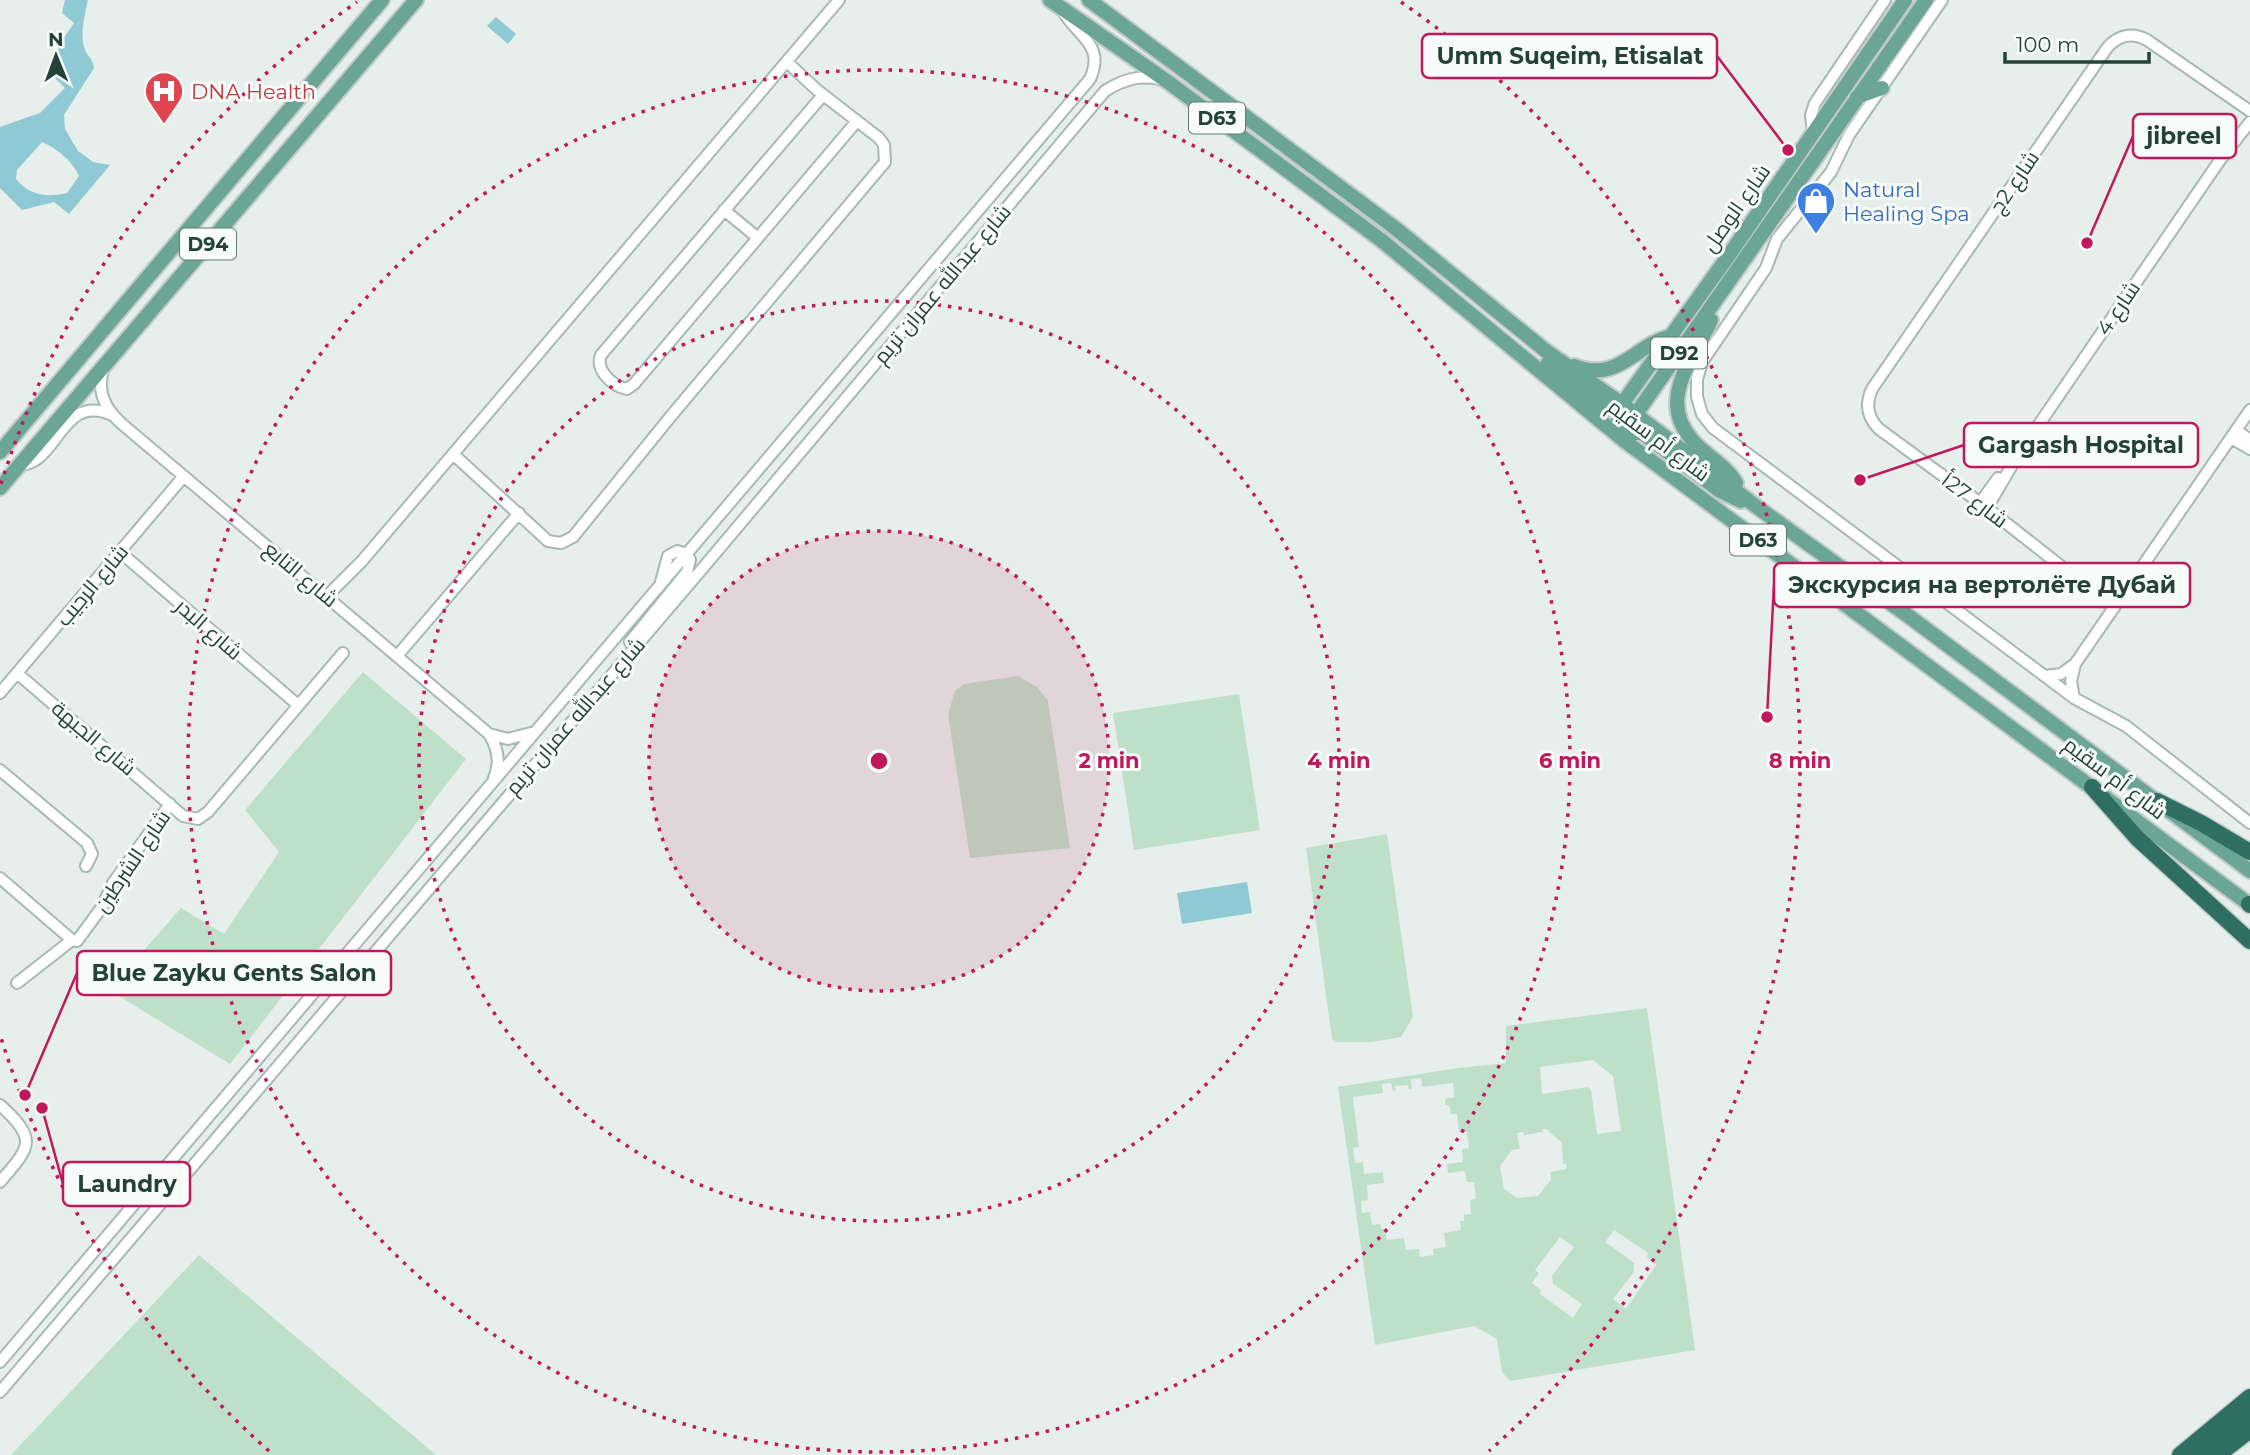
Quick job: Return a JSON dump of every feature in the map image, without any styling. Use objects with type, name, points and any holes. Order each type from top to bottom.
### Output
[{"type":"highway","points":[[2092,788],[2137,838],[2250,941]]},
{"type":"highway","points":[[2157,801],[2250,852]]},
{"type":"highway","points":[[2180,1455],[2250,1397]]},
{"type":"highway","points":[[2200,1455],[2250,1415]]},
{"type":"highway","points":[[2218,1455],[2250,1430]]},
{"type":"highway","points":[[2230,1455],[2250,1440]]},
{"type":"main road","name":"D94","points":[[0,452],[383,0]]},
{"type":"main road","name":"D94","points":[[0,488],[416,0]]},
{"type":"main road","name":"شارع أم سقيم","points":[[1089,0],[1395,228],[1614,405],[1636,414],[1756,507],[1907,615],[2250,871]]},
{"type":"main road","name":"شارع الوصل","points":[[1614,405],[1671,336],[1905,0]]},
{"type":"main road","name":"شارع الوصل","points":[[1636,414],[1926,0]]},
{"type":"main road","name":"شارع أم سقيم","points":[[1054,3],[1168,82],[1381,240],[1626,442],[2250,905]]},
{"type":"main road","points":[[321,74],[348,70],[364,61]]},
{"type":"main road","points":[[1857,97],[1882,88]]},
{"type":"main road","points":[[1722,292],[1709,326],[1682,375],[1679,408],[1688,434],[1734,479],[1741,494]]},
{"type":"main road","points":[[1492,331],[1520,341],[1614,405],[1618,425],[1626,442],[1633,433],[1642,433],[1720,491],[1756,507]]},
{"type":"main road","points":[[1546,351],[1582,369],[1603,370],[1624,363],[1648,344],[1671,336]]},
{"type":"street","points":[[330,599],[839,0]]},
{"type":"street","points":[[1813,133],[1811,115],[1815,103],[1885,0]]},
{"type":"street","points":[[1942,0],[1849,135],[1831,172],[1777,239],[1766,268],[1702,362],[1696,388],[1699,406],[1713,428],[2074,698],[2126,726],[2250,823]]},
{"type":"street","name":"شارع عبدالله عمران تريم","points":[[0,1362],[1090,79],[1096,59],[1093,48],[1054,3]]},
{"type":"street","name":"شارع 2ج","points":[[1872,389],[2107,47],[2116,39],[2128,35],[2147,40],[2249,110]]},
{"type":"street","points":[[450,457],[538,529],[548,541],[568,541],[578,530],[886,162],[884,145],[784,65]]},
{"type":"street","name":"شارع عبدالله عمران تريم","points":[[0,1392],[1105,91],[1119,82],[1135,77],[1152,77],[1168,82]]},
{"type":"street","points":[[820,92],[601,355],[599,367],[610,379],[622,388],[631,387],[857,121]]},
{"type":"street","name":"شارع 4","points":[[2220,160],[2249,110]]},
{"type":"street","name":"شارع 4","points":[[1983,506],[2220,160],[2250,122]]},
{"type":"street","points":[[724,210],[758,239]]},
{"type":"street","points":[[105,365],[101,391],[112,415]]},
{"type":"street","name":"شارع 27أ","points":[[1872,389],[1868,410],[1875,425],[2116,604]]},
{"type":"street","points":[[20,465],[32,463],[37,459],[69,422],[82,412],[97,410],[112,415]]},
{"type":"street","points":[[2045,676],[2061,674],[2075,664],[2250,410]]},
{"type":"street","name":"شارع التابع","points":[[112,415],[489,734]]},
{"type":"street","points":[[2234,434],[2250,440]]},
{"type":"street","points":[[2234,434],[2250,449]]},
{"type":"street","name":"شارع الرجيب","points":[[0,693],[184,476]]},
{"type":"street","points":[[397,656],[519,513]]},
{"type":"street","name":"شارع البدر","points":[[120,552],[298,705]]},
{"type":"street","points":[[615,669],[634,636],[687,572],[690,566],[687,554]]},
{"type":"street","name":"شارع الشرطين","points":[[17,983],[72,940],[79,939],[104,904],[113,883],[170,804],[183,816],[191,819],[204,816],[343,653]]},
{"type":"street","points":[[2074,698],[2071,681],[2075,664]]},
{"type":"street","name":"شارع الجبهة","points":[[17,673],[170,804]]},
{"type":"street","points":[[489,734],[519,738],[537,730]]},
{"type":"street","points":[[489,734],[494,742],[498,762],[493,781]]},
{"type":"street","points":[[0,770],[86,843],[92,855],[86,866]]},
{"type":"street","points":[[0,878],[72,940]]},
{"type":"street","points":[[0,1105],[19,1123],[25,1132],[27,1143],[20,1159],[0,1182]]},
{"type":"green space","points":[[363,672],[466,759],[230,1064],[109,990],[181,908],[224,934],[279,852],[245,810]]},
{"type":"green space","points":[[1018,676],[1037,687],[1048,701],[1070,848],[970,858],[948,714],[955,691],[964,684]]},
{"type":"green space","points":[[1239,694],[1260,830],[1134,850],[1113,713]]},
{"type":"green space","points":[[1387,834],[1413,1017],[1401,1037],[1371,1042],[1337,1042],[1332,1039],[1306,848]]},
{"type":"green space","points":[[1647,1008],[1695,1350],[1510,1381],[1502,1372],[1497,1339],[1474,1326],[1375,1345],[1338,1087],[1506,1063],[1506,1026]],"holes":[[[1593,1060],[1613,1076],[1621,1131],[1597,1134],[1591,1090],[1588,1087],[1542,1094],[1540,1067]],[[1421,1078],[1422,1087],[1453,1083],[1454,1097],[1445,1099],[1445,1105],[1449,1105],[1451,1114],[1457,1114],[1459,1133],[1467,1132],[1469,1148],[1462,1149],[1463,1162],[1447,1164],[1448,1173],[1465,1171],[1467,1182],[1474,1182],[1476,1199],[1470,1200],[1471,1214],[1464,1215],[1464,1221],[1460,1221],[1461,1230],[1444,1233],[1446,1247],[1433,1249],[1434,1255],[1420,1257],[1419,1249],[1406,1250],[1404,1238],[1387,1240],[1385,1229],[1381,1229],[1380,1224],[1372,1225],[1370,1212],[1362,1213],[1361,1201],[1368,1200],[1367,1185],[1384,1183],[1383,1172],[1364,1174],[1363,1162],[1355,1163],[1353,1148],[1359,1147],[1353,1097],[1383,1093],[1382,1084],[1391,1083],[1393,1091],[1396,1090],[1395,1086],[1408,1085],[1409,1089],[1412,1089],[1411,1079]],[[1542,1129],[1546,1129],[1562,1143],[1563,1164],[1566,1164],[1566,1169],[1550,1172],[1551,1180],[1538,1196],[1517,1198],[1504,1189],[1500,1166],[1512,1150],[1520,1149],[1517,1133],[1523,1132],[1524,1135],[1543,1132]],[[1614,1230],[1648,1253],[1647,1257],[1656,1265],[1626,1309],[1613,1299],[1634,1272],[1634,1263],[1605,1242]],[[1560,1237],[1574,1247],[1552,1276],[1553,1284],[1582,1304],[1573,1318],[1540,1294],[1541,1290],[1532,1283],[1539,1273],[1535,1270]]]},
{"type":"green space","points":[[199,1255],[436,1455],[11,1455]]},
{"type":"water","points":[[65,0],[88,0],[83,23],[83,42],[94,68],[64,115],[65,129],[78,151],[93,162],[110,165],[69,214],[54,202],[22,210],[0,188],[0,127],[40,113],[65,88],[55,78],[50,66],[56,49],[74,23],[62,13]],"holes":[[[42,142],[68,160],[79,176],[67,193],[38,194],[26,189],[16,179],[17,170]]]},
{"type":"water","points":[[496,17],[516,34],[508,44],[487,26]]},
{"type":"water","points":[[1247,882],[1252,913],[1182,924],[1177,893]]},
{"type":"place","name":"DNA Health","points":[[164,125]]},
{"type":"place","name":"Umm Suqeim, Etisalat","points":[[1788,150]]},
{"type":"place","name":"Natural Healing Spa","points":[[1816,235]]},
{"type":"place","name":"jibreel","points":[[2087,243]]},
{"type":"place","name":"Gargash Hospital","points":[[1860,480]]},
{"type":"place","name":"Экскурсия на вертолёте Дубай","points":[[1767,717]]},
{"type":"place","name":"Blue Zayku Gents Salon","points":[[25,1095]]},
{"type":"place","name":"Laundry","points":[[42,1108]]}]
